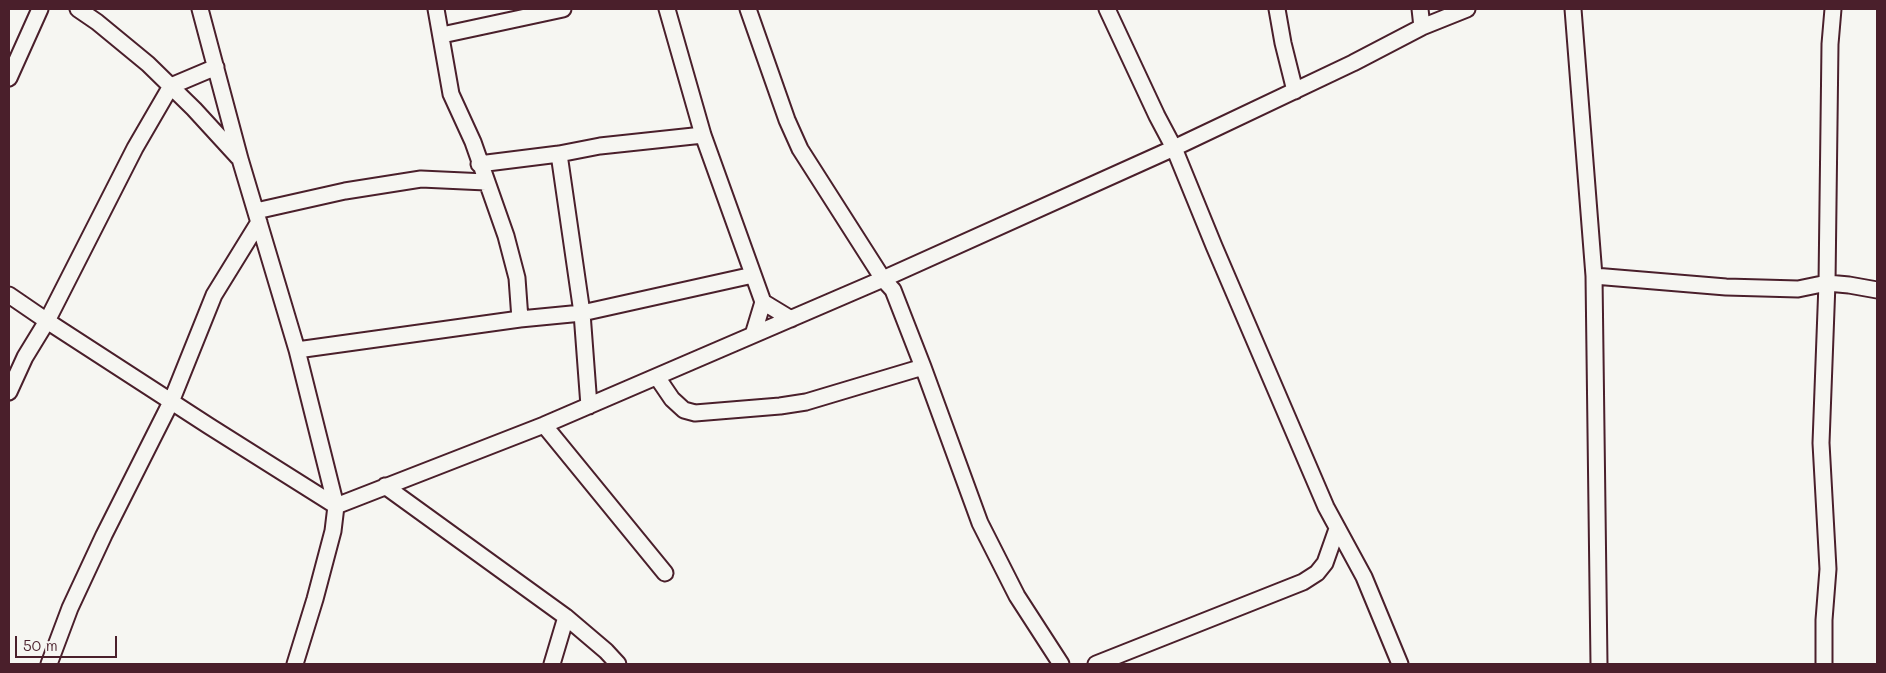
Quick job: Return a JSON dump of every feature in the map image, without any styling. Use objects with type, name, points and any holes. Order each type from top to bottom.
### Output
[{"type":"street","points":[[9,78],[40,9]]},
{"type":"street","points":[[78,9],[97,22],[148,64],[194,109],[240,159]]},
{"type":"street","points":[[200,9],[240,159],[297,350],[336,506],[333,531],[318,591],[295,664]]},
{"type":"street","points":[[436,9],[442,34],[451,94],[473,142],[479,164],[506,236],[518,278],[520,319]]},
{"type":"street","points":[[442,34],[563,9]]},
{"type":"street","points":[[667,9],[702,135],[763,302],[753,335]]},
{"type":"street","points":[[748,9],[787,120],[800,149],[883,280],[893,290],[924,367],[980,523],[1017,596],[1061,664]]},
{"type":"street","points":[[1107,9],[1174,148],[1214,246],[1336,529],[1364,577],[1400,664]]},
{"type":"street","points":[[1277,9],[1283,43],[1295,90]]},
{"type":"street","points":[[1420,9],[1422,27]]},
{"type":"street","points":[[336,506],[544,425],[883,280],[1174,148],[1422,27],[1467,9]]},
{"type":"street","points":[[1573,9],[1594,276],[1599,664]]},
{"type":"street","points":[[1824,664],[1824,620],[1828,570],[1821,443],[1827,283],[1830,44],[1833,9]]},
{"type":"street","points":[[9,392],[32,343],[47,321],[135,148],[170,86],[216,67]]},
{"type":"street","points":[[479,164],[559,154],[600,146],[702,135]]},
{"type":"street","points":[[559,154],[582,313],[589,406]]},
{"type":"street","points":[[49,664],[70,608],[104,535],[171,402],[214,296],[257,217],[345,191],[421,179],[486,182]]},
{"type":"street","points":[[297,350],[520,319],[582,313],[754,275]]},
{"type":"street","points":[[1594,276],[1709,286],[1770,289],[1798,289],[1827,283],[1877,290]]},
{"type":"street","points":[[9,295],[171,402],[336,506]]},
{"type":"street","points":[[763,302],[791,319]]},
{"type":"street","points":[[656,377],[672,399],[684,410],[695,413],[771,407],[806,402],[924,367]]},
{"type":"street","points":[[544,425],[664,574]]},
{"type":"street","points":[[386,486],[566,617],[606,651],[618,664]]},
{"type":"street","points":[[1096,664],[1303,582],[1317,573],[1325,563],[1336,529]]},
{"type":"street","points":[[552,664],[566,617]]}]
